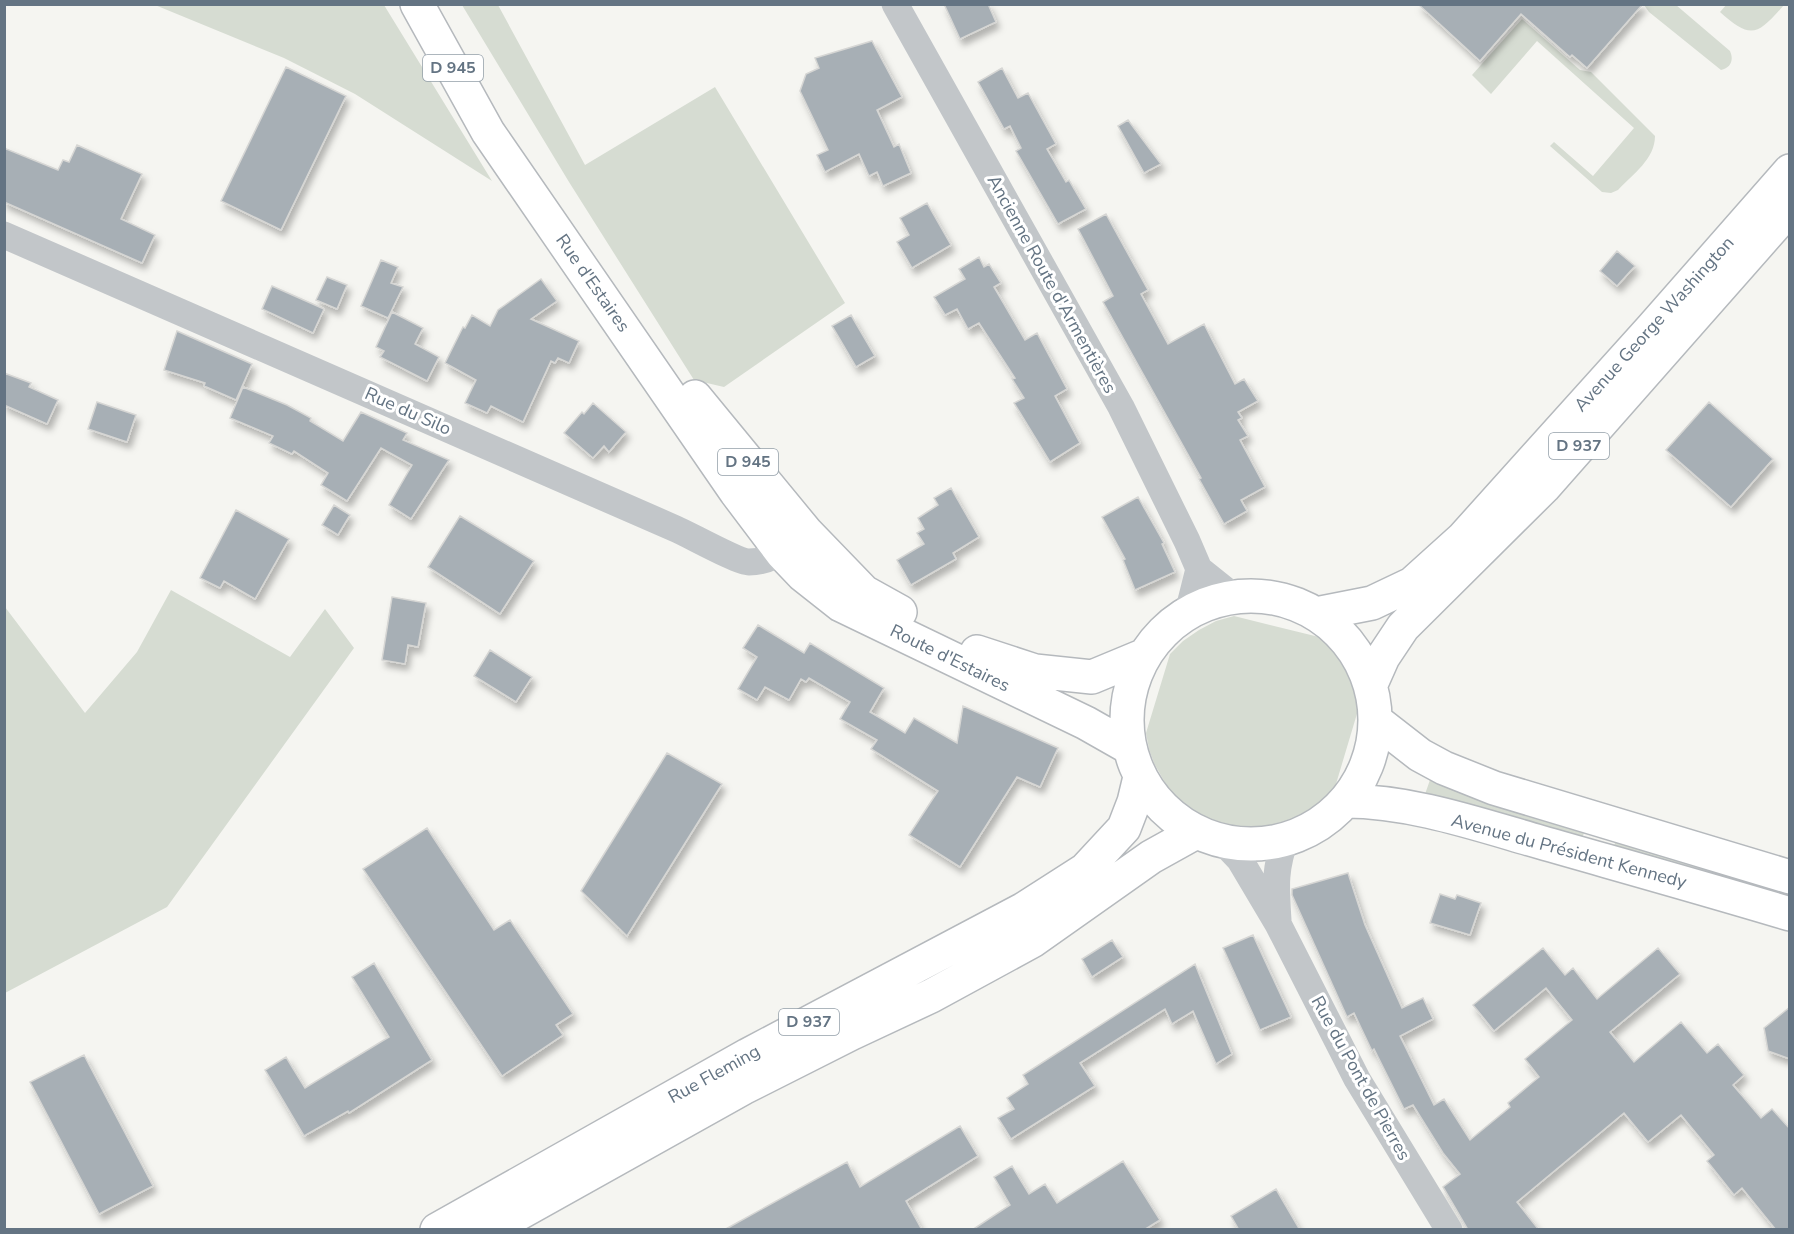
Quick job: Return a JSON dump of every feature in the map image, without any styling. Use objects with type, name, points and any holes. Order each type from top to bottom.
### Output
[{"type":"main road","name":"Rue d'Estaires","points":[[417,4],[488,132],[725,476],[794,542]]},
{"type":"main road","name":"D 945","points":[[438,4],[508,124],[794,542]]},
{"type":"main road","name":"Avenue George Washington","points":[[1316,614],[1372,603],[1412,584],[1463,538],[1790,171]]},
{"type":"main road","name":"Avenue George Washington","points":[[1371,684],[1383,657],[1403,627],[1544,487],[1790,208]]},
{"type":"main road","name":"Route d'Estaires","points":[[794,542],[864,592],[958,646],[1035,671],[1092,677],[1145,655]]},
{"type":"main road","name":"Route d'Estaires","points":[[794,542],[803,575],[841,605],[1086,723],[1135,762]]},
{"type":"main road","points":[[1263,596],[1291,602],[1316,614],[1337,630],[1354,651],[1371,684],[1375,720],[1372,749],[1362,777],[1345,801],[1320,823],[1306,831],[1269,844],[1246,844],[1210,837],[1168,812],[1155,799],[1135,762],[1127,724],[1128,700],[1134,677],[1145,655],[1164,632],[1188,613],[1210,603],[1234,597],[1263,596]]},
{"type":"main road","name":"Avenue du Président Kennedy","points":[[1375,720],[1420,755],[1444,768],[1494,788],[1790,877]]},
{"type":"main road","name":"Rue Fleming","points":[[437,1230],[738,1060],[1024,909],[1085,870],[1124,828],[1134,802],[1135,762]]},
{"type":"main road","name":"Avenue du Président Kennedy","points":[[1345,801],[1367,801],[1410,808],[1471,823],[1790,914]]},
{"type":"main road","name":"Rue Fleming","points":[[489,1230],[743,1088],[931,996],[1032,941],[1151,857],[1210,837]]},
{"type":"street","name":"Ancienne Route d'Armentières","points":[[895,4],[1121,407],[1198,566],[1234,597]]},
{"type":"street","name":"Rue du Silo","points":[[4,235],[676,529],[746,562],[771,559],[794,542]]},
{"type":"street","points":[[1188,613],[1198,566]]},
{"type":"street","name":"Rue du Pont de Pierres","points":[[1210,837],[1240,860],[1278,924],[1358,1079],[1449,1230]]},
{"type":"street","name":"Rue du Pont de Pierres","points":[[1278,924],[1275,879],[1280,854],[1287,838]]},
{"type":"shaded area","points":[[1727,4],[1784,5],[1761,28],[1747,30],[1720,12]]},
{"type":"shaded area","points":[[155,5],[384,5],[492,181],[355,94],[284,58]]},
{"type":"shaded area","points":[[462,5],[498,5],[585,165],[715,87],[845,303],[724,387],[694,380],[569,182]]},
{"type":"shaded area","points":[[1644,5],[1676,5],[1730,51],[1732,60],[1729,65],[1721,70],[1649,12]]},
{"type":"shaded area","points":[[1522,19],[1580,70],[1591,72],[1655,136],[1647,159],[1618,190],[1611,193],[1602,192],[1550,146],[1554,142],[1593,176],[1634,128],[1537,41],[1491,94],[1472,75]]},
{"type":"shaded area","points":[[171,590],[290,657],[325,609],[354,648],[167,907],[5,993],[5,607],[85,713],[137,652]]},
{"type":"shaded area","points":[[1234,616],[1319,637],[1334,651],[1346,668],[1355,687],[1359,707],[1333,794],[1301,819],[1275,828],[1238,828],[1210,823],[1169,790],[1149,749],[1146,733],[1170,654],[1199,630],[1216,621]]},
{"type":"shaded area","points":[[1431,777],[1581,827],[1584,833],[1581,840],[1423,800]]},
{"type":"shaded area","points":[[1616,839],[1789,888],[1789,903],[1613,850]]},
{"type":"building","points":[[944,4],[988,4],[996,22],[960,39]]},
{"type":"building","points":[[1418,4],[1643,4],[1587,68],[1572,55],[1570,57],[1521,14],[1480,61]]},
{"type":"building","points":[[872,41],[902,97],[877,110],[894,147],[899,144],[911,173],[883,186],[877,172],[869,176],[859,154],[825,172],[817,155],[828,150],[800,91],[806,74],[819,68],[815,58]]},
{"type":"building","points":[[286,67],[346,96],[281,230],[221,201]]},
{"type":"building","points":[[1002,68],[1018,98],[1028,93],[1056,144],[1047,149],[1066,182],[1069,180],[1086,209],[1058,224],[1016,151],[1021,148],[1010,126],[1004,129],[978,82]]},
{"type":"building","points":[[1128,120],[1161,164],[1144,173],[1118,126]]},
{"type":"building","points":[[77,145],[142,174],[121,219],[155,235],[142,263],[4,202],[4,148],[58,170],[63,160],[69,162]]},
{"type":"building","points":[[927,203],[951,245],[912,268],[897,242],[909,235],[900,218]]},
{"type":"building","points":[[1106,214],[1148,290],[1141,294],[1168,344],[1204,324],[1235,384],[1244,379],[1258,401],[1238,412],[1242,418],[1238,420],[1248,436],[1240,440],[1265,487],[1241,500],[1247,511],[1224,524],[1199,479],[1201,478],[1103,302],[1113,296],[1078,229]]},
{"type":"building","points":[[1617,251],[1635,266],[1617,286],[1600,271]]},
{"type":"building","points":[[979,257],[984,267],[989,264],[1001,283],[994,287],[1025,340],[1037,333],[1067,389],[1055,396],[1080,443],[1050,462],[1014,403],[1024,398],[1012,379],[1015,378],[979,323],[968,329],[957,309],[945,315],[934,297],[965,279],[959,269]]},
{"type":"building","points":[[381,260],[398,267],[391,283],[403,287],[388,318],[361,306]]},
{"type":"building","points":[[327,277],[347,285],[337,309],[316,300]]},
{"type":"building","points":[[541,279],[557,301],[531,319],[579,341],[569,363],[558,358],[555,363],[551,361],[523,422],[491,406],[487,413],[465,403],[476,380],[445,363],[463,327],[465,328],[472,315],[490,326],[498,310]]},
{"type":"building","points":[[272,286],[324,309],[313,333],[262,309]]},
{"type":"building","points":[[392,312],[423,328],[415,344],[439,357],[427,381],[380,357],[384,351],[376,347]]},
{"type":"building","points":[[851,315],[875,356],[856,367],[832,326]]},
{"type":"building","points":[[177,331],[252,364],[236,400],[204,386],[205,383],[164,370]]},
{"type":"building","points":[[4,373],[31,383],[29,387],[58,400],[47,424],[4,405]]},
{"type":"building","points":[[243,387],[287,405],[311,418],[310,421],[343,441],[361,412],[407,433],[403,440],[449,460],[411,519],[389,505],[412,465],[381,448],[347,501],[321,485],[328,473],[294,451],[292,454],[269,443],[273,436],[230,418]]},
{"type":"building","points":[[97,402],[136,415],[127,442],[88,429]]},
{"type":"building","points":[[1709,402],[1773,459],[1731,507],[1666,450]]},
{"type":"building","points":[[593,403],[626,432],[609,452],[604,446],[593,458],[564,433]]},
{"type":"building","points":[[951,488],[979,537],[953,553],[956,559],[911,585],[897,560],[924,544],[917,533],[924,529],[918,518],[938,505],[934,498]]},
{"type":"building","points":[[1138,497],[1164,543],[1162,544],[1175,572],[1135,590],[1123,560],[1125,559],[1102,517]]},
{"type":"building","points":[[334,505],[350,515],[338,535],[322,525]]},
{"type":"building","points":[[236,510],[289,539],[255,599],[224,581],[220,588],[200,578]]},
{"type":"building","points":[[460,516],[534,561],[500,614],[428,567]]},
{"type":"building","points":[[392,597],[426,603],[418,647],[408,645],[405,664],[382,660]]},
{"type":"building","points":[[758,625],[804,653],[810,643],[884,688],[870,712],[905,733],[914,718],[957,743],[963,706],[1058,748],[1040,787],[1017,777],[960,867],[909,835],[938,791],[871,749],[877,740],[840,719],[850,702],[809,678],[806,682],[801,679],[789,700],[765,687],[757,700],[738,689],[757,657],[743,648]]},
{"type":"building","points":[[490,650],[532,677],[516,702],[474,676]]},
{"type":"building","points":[[667,753],[722,784],[627,936],[581,891]]},
{"type":"building","points":[[427,828],[494,930],[510,920],[573,1014],[556,1025],[563,1035],[502,1076],[363,869]]},
{"type":"building","points":[[1348,873],[1365,925],[1402,1008],[1423,998],[1433,1019],[1400,1036],[1434,1105],[1444,1099],[1470,1140],[1510,1107],[1508,1103],[1539,1077],[1525,1059],[1572,1020],[1546,988],[1494,1031],[1473,1005],[1543,948],[1565,975],[1573,968],[1597,999],[1658,948],[1680,974],[1610,1032],[1634,1062],[1681,1022],[1707,1053],[1718,1044],[1744,1075],[1733,1085],[1761,1118],[1772,1109],[1790,1129],[1790,1230],[1776,1230],[1742,1188],[1734,1195],[1707,1161],[1714,1155],[1681,1115],[1648,1142],[1624,1113],[1517,1202],[1539,1230],[1468,1230],[1443,1187],[1460,1174],[1443,1153],[1413,1105],[1404,1109],[1354,1013],[1347,1017],[1292,895],[1292,889]]},
{"type":"building","points":[[1440,894],[1455,899],[1457,895],[1481,903],[1470,935],[1430,923]]},
{"type":"building","points":[[1253,935],[1291,1017],[1260,1030],[1223,948]]},
{"type":"building","points":[[1112,940],[1123,957],[1092,977],[1082,959]]},
{"type":"building","points":[[374,963],[432,1060],[349,1113],[348,1111],[304,1136],[265,1070],[286,1057],[305,1088],[389,1037],[352,977]]},
{"type":"building","points":[[1195,964],[1232,1054],[1216,1064],[1193,1011],[1172,1024],[1165,1009],[1080,1063],[1095,1086],[1011,1139],[998,1118],[1014,1109],[1007,1098],[1028,1084],[1023,1075]]},
{"type":"building","points":[[1790,1007],[1790,1059],[1768,1051],[1764,1028]]},
{"type":"building","points":[[84,1055],[153,1186],[99,1214],[30,1082]]},
{"type":"building","points":[[960,1126],[978,1156],[906,1201],[922,1230],[724,1230],[847,1162],[860,1187]]},
{"type":"building","points":[[1123,1161],[1160,1220],[1144,1230],[972,1230],[1010,1205],[994,1177],[1012,1166],[1029,1194],[1045,1184],[1057,1203]]},
{"type":"building","points":[[1276,1189],[1300,1230],[1239,1230],[1231,1216]]}]
